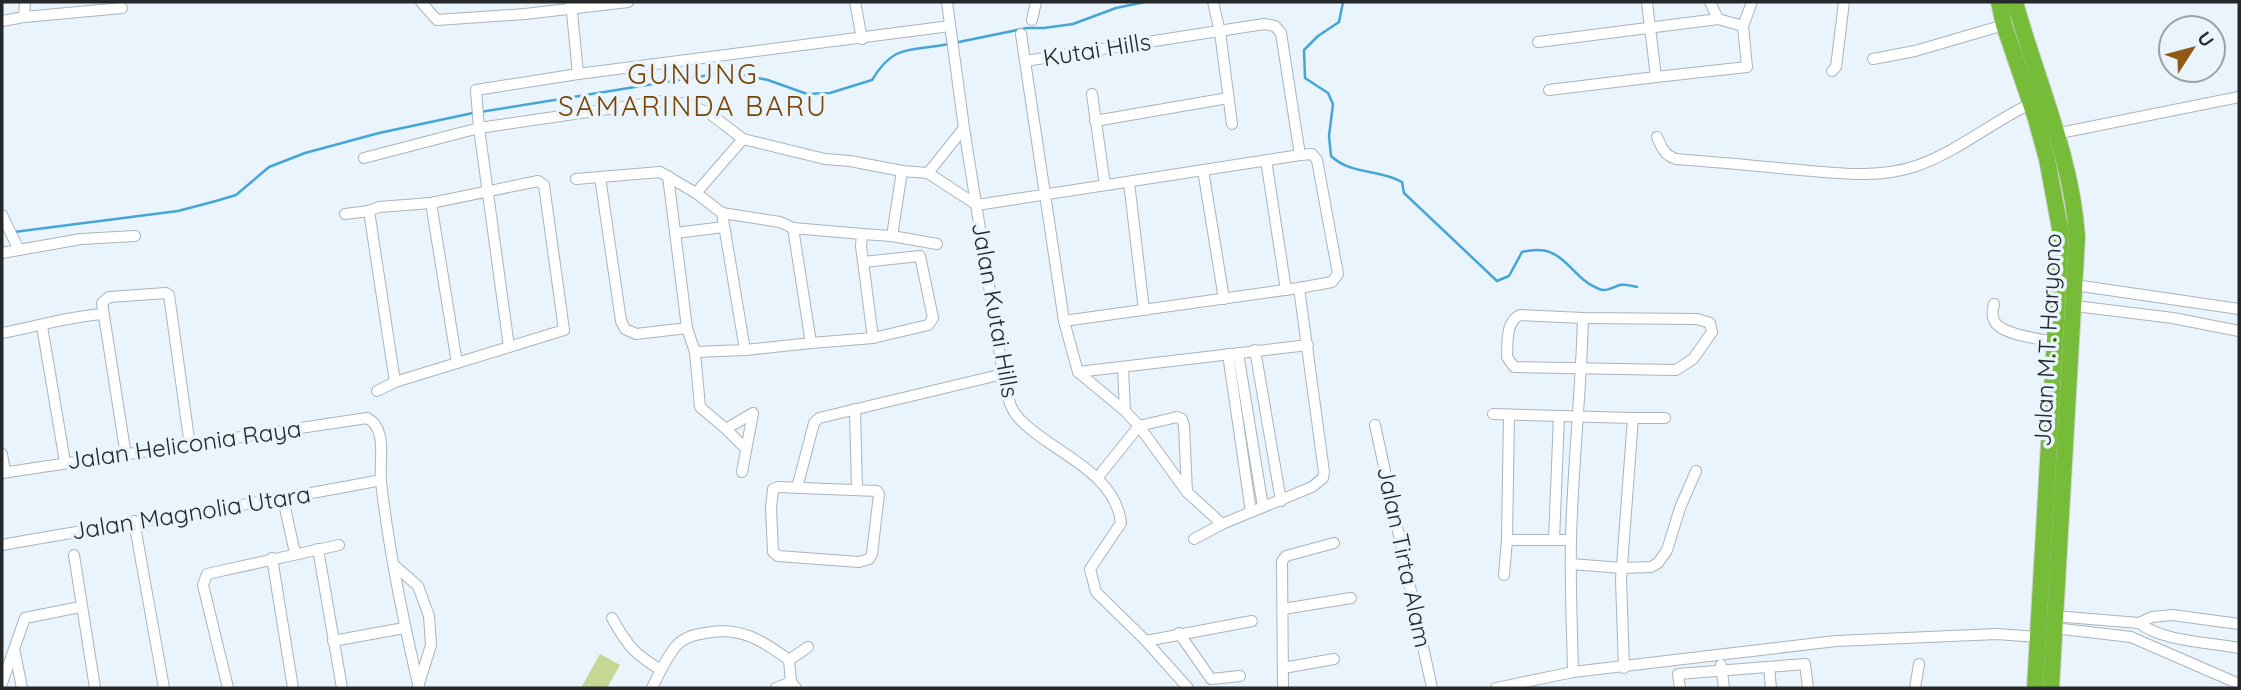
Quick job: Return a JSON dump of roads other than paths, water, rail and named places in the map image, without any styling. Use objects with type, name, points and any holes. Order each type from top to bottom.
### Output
[{"type":"highway","name":"Jalan M.T. Haryono","points":[[1999,2],[2004,25],[2055,134],[2074,204],[2077,237],[2066,284]]},
{"type":"highway","name":"Jalan M.T. Haryono","points":[[2015,2],[2060,220],[2066,284],[2051,688]]},
{"type":"highway","name":"Jalan M.T. Haryono","points":[[2035,688],[2056,342],[2065,304]]},
{"type":"street","points":[[24,17],[25,2]]},
{"type":"street","points":[[421,2],[437,20],[628,2]]},
{"type":"street","points":[[855,2],[862,39]]},
{"type":"street","points":[[509,347],[476,90],[578,74],[951,29],[947,2]]},
{"type":"street","points":[[1032,20],[1036,2]]},
{"type":"street","points":[[1213,2],[1220,32],[1232,124]]},
{"type":"street","points":[[1647,2],[1656,77]]},
{"type":"street","points":[[1710,2],[1718,19]]},
{"type":"street","points":[[1549,90],[1746,67],[1743,26],[1752,2]]},
{"type":"street","points":[[1832,71],[1836,67],[1844,2]]},
{"type":"street","points":[[571,6],[578,74]]},
{"type":"street","points":[[2,21],[122,8]]},
{"type":"street","points":[[1538,42],[1718,19],[1743,26]]},
{"type":"street","name":"Kutai Hills","points":[[1078,372],[1064,321],[1025,61],[1264,24],[1275,26],[1281,33],[1300,155]]},
{"type":"street","points":[[1873,59],[1915,51],[2004,25]]},
{"type":"street","name":"Jalan Kutai Hills","points":[[951,29],[1003,374],[1011,407],[1027,426],[1051,446],[1098,477],[1117,507],[1121,523],[1090,569],[1096,592],[1146,641],[1188,688]]},
{"type":"street","points":[[1021,34],[1025,61]]},
{"type":"street","points":[[1092,94],[1105,186]]},
{"type":"street","points":[[2055,134],[2239,97]]},
{"type":"street","points":[[1096,121],[1228,98]]},
{"type":"street","points":[[1657,137],[1668,157],[1676,159],[1873,173],[1903,170],[1949,152],[2037,100]]},
{"type":"street","points":[[364,158],[479,127],[663,101],[687,104],[709,113],[743,139],[825,159],[850,161],[902,172],[928,173],[977,205],[1300,155],[1312,154],[1319,163],[1338,274],[1332,282],[1064,321]]},
{"type":"street","points":[[928,173],[964,128]]},
{"type":"street","points":[[696,193],[743,139]]},
{"type":"street","points":[[1266,160],[1286,290]]},
{"type":"street","points":[[1203,170],[1224,299]]},
{"type":"street","points":[[576,179],[660,172],[696,193],[722,214],[780,222],[793,228],[892,236],[937,244]]},
{"type":"street","points":[[892,236],[902,172]]},
{"type":"street","points":[[668,176],[687,328],[695,352],[700,407],[746,449]]},
{"type":"street","points":[[600,177],[621,321],[625,329],[636,334],[687,328]]},
{"type":"street","points":[[345,214],[369,211],[379,206],[431,203],[538,181],[544,185],[564,330],[395,382],[377,391]]},
{"type":"street","points":[[1129,182],[1144,310]]},
{"type":"street","points":[[431,203],[457,363]]},
{"type":"street","points":[[369,211],[395,382]]},
{"type":"street","points":[[722,214],[745,350]]},
{"type":"street","points":[[3,217],[18,248]]},
{"type":"street","points":[[675,233],[724,227]]},
{"type":"street","points":[[793,228],[811,343]]},
{"type":"street","points":[[862,234],[873,338]]},
{"type":"street","points":[[2,253],[18,248],[81,239],[135,236]]},
{"type":"street","points":[[695,352],[873,338],[931,323],[933,318],[917,242]]},
{"type":"street","points":[[863,262],[920,256]]},
{"type":"street","points":[[2066,284],[2239,309]]},
{"type":"street","points":[[1194,539],[1222,524],[1312,487],[1323,478],[1308,345],[1298,288]]},
{"type":"street","points":[[2127,311],[2128,293]]},
{"type":"street","points":[[126,456],[103,314],[102,303],[109,297],[169,295],[190,446]]},
{"type":"street","points":[[1994,304],[1992,315],[1997,326],[2005,331],[2056,342]]},
{"type":"street","points":[[2065,304],[2218,325],[2239,331]]},
{"type":"street","points":[[2218,325],[2219,305]]},
{"type":"street","points":[[2,333],[103,314]]},
{"type":"street","points":[[1520,315],[1697,318],[1705,320],[1712,327],[1712,332],[1698,353],[1687,364],[1675,370],[1582,367],[1514,367],[1507,358],[1511,321],[1520,315]]},
{"type":"street","points":[[1573,672],[1571,540],[1583,318]]},
{"type":"street","points":[[42,327],[65,462]]},
{"type":"street","points":[[1078,372],[1308,345]]},
{"type":"street","points":[[1255,350],[1281,501]]},
{"type":"street","points":[[1233,353],[1263,507]]},
{"type":"street","points":[[1233,353],[1251,512]]},
{"type":"street","points":[[1123,368],[1125,411]]},
{"type":"street","points":[[1078,372],[1125,411],[1187,492],[1222,524]]},
{"type":"street","points":[[797,488],[815,421],[1003,374]]},
{"type":"street","points":[[855,409],[857,490]]},
{"type":"street","points":[[726,429],[752,413],[742,472]]},
{"type":"street","points":[[1493,414],[1665,418]]},
{"type":"street","points":[[1504,575],[1510,415]]},
{"type":"street","points":[[1555,540],[1559,416]]},
{"type":"street","points":[[1098,477],[1139,426],[1177,417],[1182,419],[1187,492]]},
{"type":"street","name":"Jalan Heliconia Raya","points":[[3,472],[126,456],[367,418],[379,429],[381,480]]},
{"type":"street","points":[[1624,668],[1622,568],[1633,418]]},
{"type":"street","name":"Jalan Tirta Alam","points":[[1375,425],[1432,688]]},
{"type":"street","points":[[2,454],[3,472]]},
{"type":"street","points":[[1571,564],[1651,567],[1663,558],[1696,471]]},
{"type":"street","points":[[381,480],[404,628],[419,688]]},
{"type":"street","name":"Jalan Magnolia Utara","points":[[2,545],[134,521],[284,499],[381,480]]},
{"type":"street","points":[[797,488],[877,491],[879,494],[872,554],[869,559],[859,562],[780,557],[775,554],[771,508],[773,489],[797,488]]},
{"type":"street","points":[[284,499],[295,553]]},
{"type":"street","points":[[134,521],[164,688]]},
{"type":"street","points":[[1507,540],[1571,540]]},
{"type":"street","points":[[1283,688],[1283,558],[1334,543]]},
{"type":"street","points":[[228,688],[203,579],[207,574],[339,545]]},
{"type":"street","points":[[318,549],[342,688]]},
{"type":"street","points":[[74,555],[80,607],[95,688]]},
{"type":"street","points":[[272,558],[293,688]]},
{"type":"street","points":[[395,566],[418,586],[429,616],[431,645],[419,688]]},
{"type":"street","points":[[1283,609],[1351,598]]},
{"type":"street","points":[[2,683],[25,618],[80,607]]},
{"type":"street","points":[[2054,622],[2139,623],[2152,617],[2172,615],[2239,624]]},
{"type":"street","points":[[612,618],[624,640],[639,657],[661,670]]},
{"type":"street","points":[[1146,641],[1252,621]]},
{"type":"street","points":[[2054,622],[2131,637],[2239,684]]},
{"type":"street","points":[[2139,623],[2161,634],[2239,648]]},
{"type":"street","points":[[333,641],[404,628]]},
{"type":"street","points":[[652,688],[682,640],[718,631],[747,634],[761,640],[789,660],[793,685],[776,688]]},
{"type":"street","points":[[1179,633],[1211,680],[1240,676]]},
{"type":"street","points":[[1496,688],[1573,672],[1864,639],[1997,635],[2038,637]]},
{"type":"street","points":[[789,660],[808,647]]},
{"type":"street","points":[[15,652],[22,688]]},
{"type":"street","points":[[1720,655],[1724,688]]},
{"type":"street","points":[[1283,668],[1334,659]]},
{"type":"street","points":[[1680,688],[1678,674],[1805,664],[1808,688]]},
{"type":"street","points":[[1916,688],[1919,664]]},
{"type":"street","points":[[1769,667],[1771,688]]},
{"type":"waterway","points":[[954,43],[1027,28],[1073,24],[1116,8],[1145,2]]},
{"type":"waterway","points":[[1343,2],[1339,22],[1318,36],[1304,50],[1305,78],[1328,93],[1333,104],[1329,136],[1331,156],[1347,166],[1402,182],[1404,193],[1497,281],[1509,276],[1522,252],[1536,250],[1548,251],[1557,256],[1580,277],[1599,289],[1607,290],[1622,285],[1637,287]]},
{"type":"waterway","points":[[480,112],[728,72],[768,80],[807,94],[830,93],[872,80],[888,59],[896,54],[948,44]]},
{"type":"waterway","points":[[14,232],[178,211],[236,195],[269,167],[305,153],[379,133],[473,113]]},
{"type":"district","name":"GUNUNG SAMARINDA BARU","points":[[693,90]]}]
